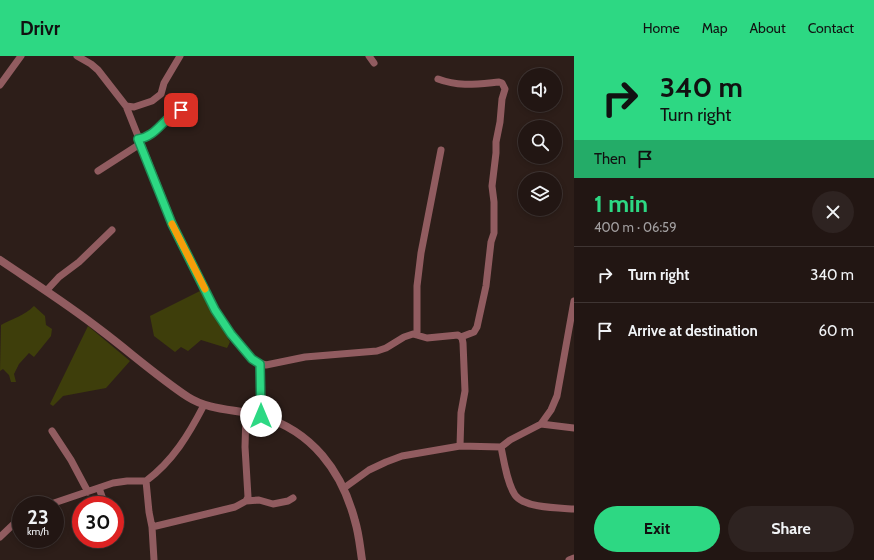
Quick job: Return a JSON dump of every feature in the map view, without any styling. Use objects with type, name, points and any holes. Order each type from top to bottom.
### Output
[{"type":"street","points":[[0,85],[21,56]]},
{"type":"street","points":[[77,56],[98,70],[126,106],[172,224],[215,310],[255,362],[266,365],[305,357],[377,351],[413,334],[427,338],[461,337],[474,332],[477,327],[486,286],[491,242],[494,233],[494,202],[492,186],[496,142],[502,99],[505,89],[502,83],[499,82],[464,85],[445,82],[438,79]]},
{"type":"street","points":[[126,106],[134,107],[152,101],[161,94],[164,83],[180,56]]},
{"type":"street","points":[[369,56],[374,63]]},
{"type":"street","points":[[98,172],[139,141],[150,135],[166,118],[174,112],[181,110]]},
{"type":"street","points":[[417,335],[417,286],[420,253],[441,150]]},
{"type":"street","points":[[47,290],[59,276],[80,262],[112,230]]},
{"type":"street","points":[[0,260],[47,290],[191,399],[204,405],[261,416],[292,429],[311,442],[335,473],[344,488],[356,522],[362,560]]},
{"type":"street","points":[[344,488],[369,470],[402,456],[460,446],[501,447],[510,440],[541,424],[552,410],[557,396],[574,301]]},
{"type":"street","points":[[460,446],[461,414],[465,391],[463,342],[461,337]]},
{"type":"street","points":[[260,364],[261,416]]},
{"type":"street","points":[[64,500],[113,483],[146,481],[170,460],[185,439],[204,405]]},
{"type":"street","points":[[246,413],[245,446],[248,497],[246,501]]},
{"type":"street","points":[[541,424],[574,428]]},
{"type":"street","points":[[52,431],[88,492]]},
{"type":"street","points":[[501,447],[508,478],[515,496],[522,501],[533,505],[574,509]]},
{"type":"street","points":[[146,481],[152,527],[154,560]]},
{"type":"street","points":[[99,488],[102,496]]},
{"type":"street","points":[[152,527],[235,508],[246,501],[259,500],[273,504],[288,501],[293,498]]},
{"type":"street","points":[[0,537],[12,526]]},
{"type":"street","points":[[569,560],[574,558]]},
{"type":"shaded area","points":[[200,291],[230,342],[227,348],[201,340],[188,351],[181,347],[175,352],[154,336],[150,316]]},
{"type":"shaded area","points":[[34,306],[45,316],[46,325],[52,329],[51,336],[34,357],[29,353],[19,364],[14,374],[16,382],[11,382],[9,375],[3,369],[0,371],[1,325],[23,314]]},
{"type":"shaded area","points":[[88,326],[130,361],[106,388],[63,396],[53,406],[50,404]]},
{"type":"slow traffic","points":[[172,224],[205,289]]},
{"type":"route","points":[[181,110],[174,112],[166,118],[146,138],[138,139],[172,224],[215,310],[231,334],[252,359],[260,364],[261,416]]}]
